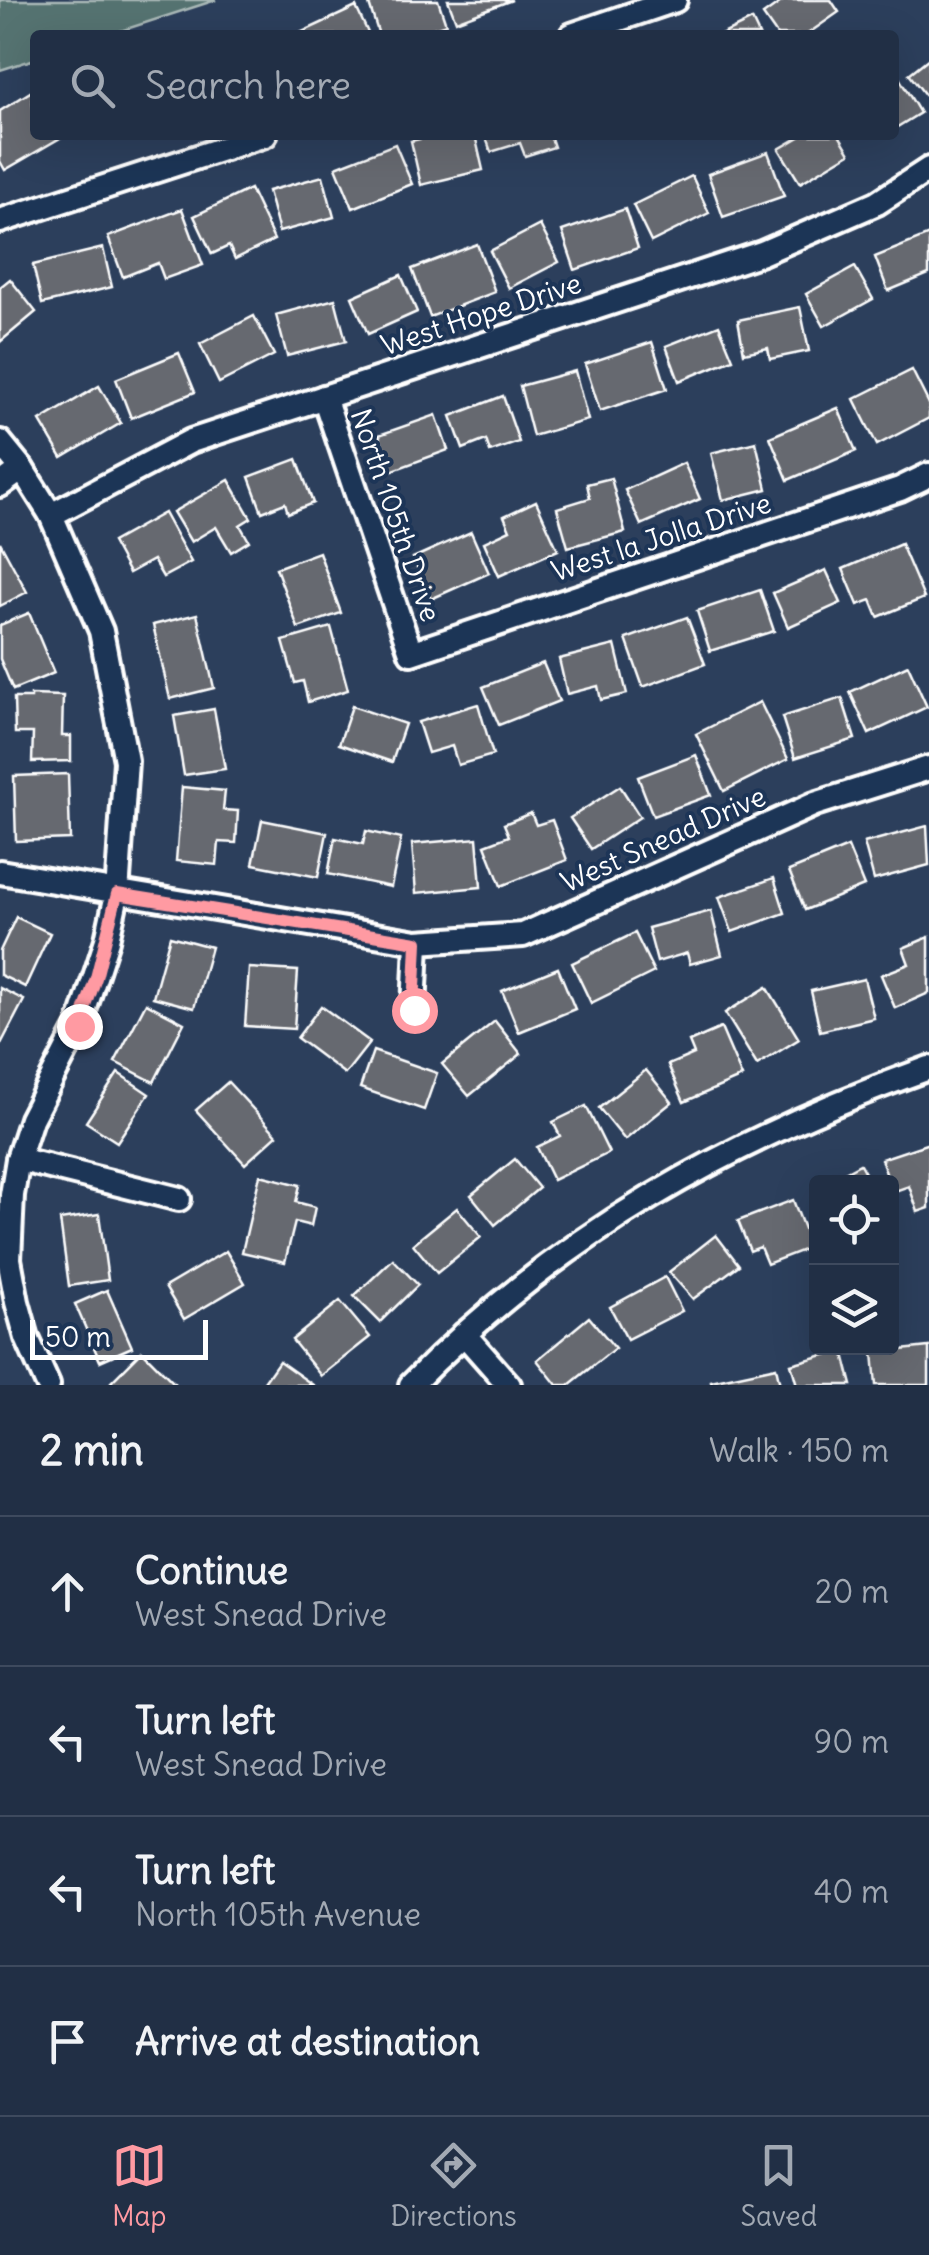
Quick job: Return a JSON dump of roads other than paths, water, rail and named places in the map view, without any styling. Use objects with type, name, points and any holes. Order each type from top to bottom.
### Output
[{"type":"street","points":[[587,30],[675,0]]},
{"type":"street","points":[[0,220],[249,140]]},
{"type":"street","name":"West Hope Drive","points":[[51,516],[191,441],[762,254],[876,203],[929,169]]},
{"type":"street","name":"North 105th Drive","points":[[324,397],[411,652]]},
{"type":"street","points":[[0,442],[51,516],[101,631],[126,760],[117,894],[96,978],[79,1026],[31,1119],[12,1195],[9,1259],[27,1338],[48,1385]]},
{"type":"street","points":[[0,485],[22,469]]},
{"type":"street","name":"West la Jolla Drive","points":[[411,652],[900,489],[929,474]]},
{"type":"street","name":"West Snead Drive","points":[[0,872],[417,942],[523,934],[815,804],[929,768]]},
{"type":"street","points":[[414,1010],[417,942]]},
{"type":"street","points":[[411,1385],[464,1334],[554,1261],[682,1176],[758,1137],[929,1068]]},
{"type":"street","points":[[18,1160],[180,1198]]},
{"type":"street","points":[[464,1334],[509,1385]]}]
